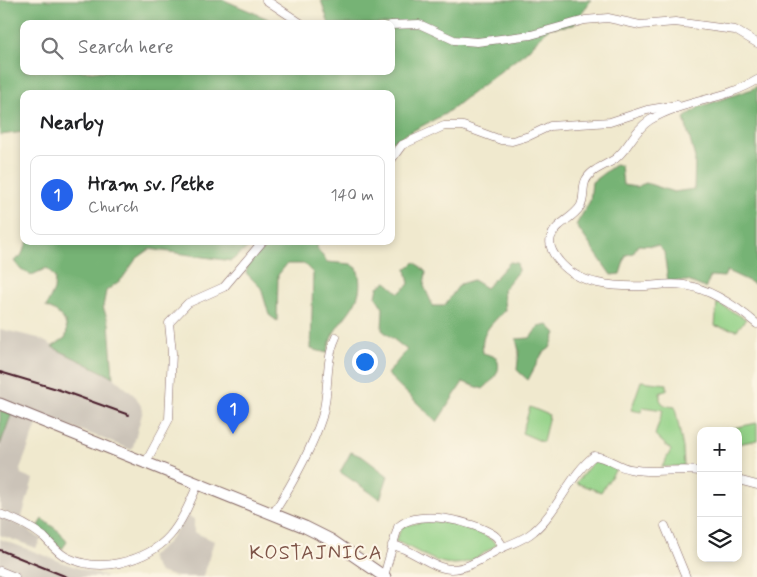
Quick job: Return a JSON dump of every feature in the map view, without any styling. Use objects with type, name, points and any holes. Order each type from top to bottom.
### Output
[{"type":"main road","points":[[0,404],[273,514],[332,540],[385,576]]},
{"type":"street","points":[[266,0],[296,20]]},
{"type":"street","points":[[395,25],[427,26],[454,40],[471,42],[531,35],[585,20],[608,18],[640,25],[675,22],[735,30],[757,43]]},
{"type":"street","points":[[757,80],[739,88],[685,105],[652,119],[641,126],[621,153],[590,175],[585,182],[584,198],[580,207],[555,229],[551,236],[552,251],[566,270],[579,278],[607,284],[640,286],[683,284],[695,287],[724,300],[757,324]]},
{"type":"street","points":[[395,155],[402,145],[444,126],[463,126],[501,140],[512,141],[550,126],[610,122],[647,110],[685,105]]},
{"type":"street","points":[[145,464],[169,419],[172,353],[168,323],[188,303],[224,287],[260,245]]},
{"type":"street","points":[[273,514],[303,461],[322,416],[328,363],[336,337]]},
{"type":"street","points":[[392,544],[401,546],[443,568],[451,569],[475,562],[504,546],[520,541],[534,532],[594,456],[600,456],[628,469],[644,471],[679,468],[697,470]]},
{"type":"street","points":[[742,481],[757,485]]},
{"type":"street","points":[[0,514],[27,526],[66,557],[80,563],[98,566],[112,564],[139,558],[152,552],[168,538],[181,520],[198,484]]},
{"type":"street","points":[[385,576],[396,530],[401,524],[426,517],[457,520],[494,535],[504,546]]},
{"type":"street","points":[[665,526],[686,577]]},
{"type":"street","points":[[0,571],[14,577]]},
{"type":"shaded area","points":[[0,329],[38,338],[113,377],[136,397],[143,410],[132,450],[0,399]]},
{"type":"shaded area","points":[[12,413],[38,422],[20,469],[21,474],[33,479],[21,520],[0,509],[0,445]]},
{"type":"shaded area","points":[[0,516],[41,539],[36,548],[0,535]]},
{"type":"shaded area","points":[[187,516],[194,519],[194,532],[214,541],[203,577],[177,577],[159,572],[150,557],[168,542]]},
{"type":"shaded area","points":[[0,539],[108,577],[27,577],[0,565]]},
{"type":"green space","points":[[0,0],[224,0],[271,20],[20,20],[20,75],[395,75],[395,20],[328,20],[321,0],[591,0],[574,25],[549,28],[527,51],[445,114],[395,140],[395,90],[20,90],[20,132],[0,135]]},
{"type":"green space","points":[[757,86],[757,285],[727,271],[724,277],[711,276],[705,288],[688,281],[668,281],[664,252],[658,246],[638,245],[633,253],[626,255],[620,274],[611,275],[576,225],[590,201],[592,182],[616,164],[621,166],[623,185],[636,187],[646,183],[674,192],[694,189],[695,158],[684,118],[699,107]]},
{"type":"green space","points":[[26,245],[251,245],[231,261],[150,249],[136,259],[122,279],[106,291],[103,307],[109,323],[113,377],[52,347],[66,337],[67,331],[62,318],[46,307],[54,290],[55,278],[47,268],[32,275],[21,270],[14,261],[21,256]]},
{"type":"green space","points":[[268,245],[317,245],[317,248],[327,262],[351,264],[357,268],[360,288],[358,296],[350,311],[333,334],[327,353],[311,349],[313,273],[304,264],[287,264],[278,275],[277,321],[269,315],[261,288],[246,273],[248,263]]},
{"type":"green space","points":[[415,262],[426,272],[424,286],[433,306],[444,306],[460,284],[473,280],[486,288],[510,262],[517,263],[518,271],[503,290],[505,310],[488,329],[483,340],[483,353],[496,357],[498,371],[491,382],[483,389],[463,382],[437,422],[387,374],[407,350],[382,330],[383,308],[376,297],[378,287],[386,282],[399,293],[409,284],[406,269]]},
{"type":"green space","points":[[717,303],[746,319],[737,330],[715,326]]},
{"type":"green space","points":[[548,325],[556,333],[550,348],[542,354],[528,380],[517,370],[519,351],[516,339],[530,338],[538,327]]},
{"type":"green space","points":[[641,381],[667,384],[667,390],[660,393],[660,400],[664,405],[675,407],[683,448],[684,466],[662,467],[671,450],[655,435],[663,410],[643,407],[641,412],[631,410]]},
{"type":"green space","points":[[530,407],[549,415],[543,442],[522,433]]},
{"type":"green space","points":[[0,410],[12,413],[0,445]]},
{"type":"green space","points":[[757,423],[757,440],[742,443],[742,427],[738,427]]},
{"type":"green space","points":[[351,452],[363,457],[388,476],[380,499],[340,472]]},
{"type":"green space","points":[[593,462],[605,463],[617,468],[601,492],[576,483]]},
{"type":"green space","points":[[42,519],[60,532],[67,542],[62,549],[36,529]]},
{"type":"green space","points":[[427,521],[446,522],[474,529],[497,545],[473,560],[459,564],[450,564],[431,559],[395,541],[403,526]]},
{"type":"railway","points":[[0,372],[57,389],[129,415]]},
{"type":"railway","points":[[0,550],[67,577]]},
{"type":"place","name":"Hram sv. Petke","points":[[233,434]]},
{"type":"district","name":"KOSTAJNICA","points":[[316,553]]}]
